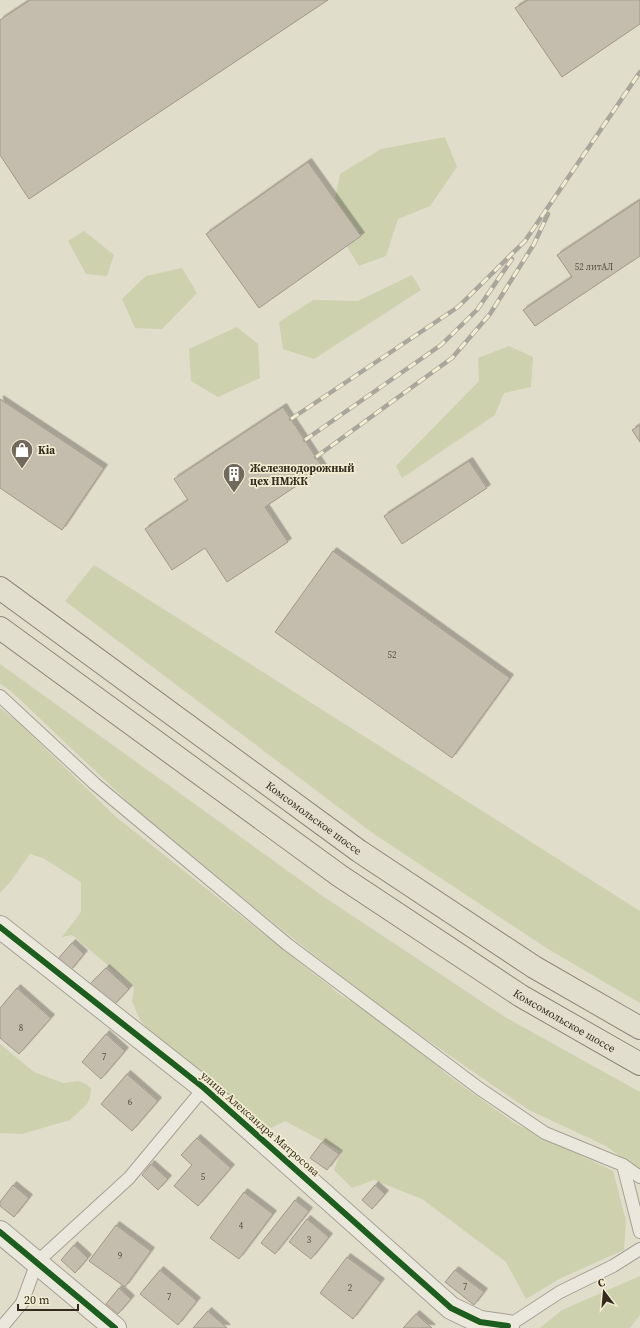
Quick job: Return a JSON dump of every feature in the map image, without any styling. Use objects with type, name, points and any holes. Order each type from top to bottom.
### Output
[{"type":"main road","name":"Комсомольское шоссе","points":[[0,588],[359,851],[534,967],[640,1028]]},
{"type":"main road","name":"Комсомольское шоссе","points":[[0,628],[340,876],[521,996],[640,1064]]},
{"type":"street","name":"улица Александра Матросова","points":[[0,927],[204,1088],[451,1308],[480,1322],[507,1327]]},
{"type":"street","points":[[0,1232],[115,1328]]},
{"type":"lane","points":[[0,696],[95,784],[287,944],[455,1071],[544,1133],[623,1164],[640,1177]]},
{"type":"lane","points":[[1,1328],[22,1302],[37,1262],[128,1178],[204,1088]]},
{"type":"lane","points":[[623,1164],[640,1232]]},
{"type":"lane","points":[[507,1327],[560,1292],[613,1266],[640,1248]]},
{"type":"green space","points":[[445,137],[457,167],[430,206],[398,219],[386,256],[359,266],[331,220],[340,174],[381,149]]},
{"type":"green space","points":[[84,231],[114,255],[107,276],[86,274],[68,241]]},
{"type":"green space","points":[[182,268],[197,293],[162,329],[135,328],[122,299],[146,276]]},
{"type":"green space","points":[[412,275],[421,290],[314,359],[283,349],[279,322],[313,300],[358,301]]},
{"type":"green space","points":[[237,327],[258,344],[260,378],[218,397],[191,381],[189,349]]},
{"type":"green space","points":[[509,346],[533,357],[531,387],[504,393],[495,415],[402,478],[396,466],[479,381],[478,358]]},
{"type":"green space","points":[[94,565],[640,911],[640,1003],[548,949],[374,834],[65,601]]},
{"type":"green space","points":[[0,664],[324,897],[505,1017],[640,1092],[640,1171],[606,1146],[529,1110],[381,1008],[166,838],[14,694],[0,683]]},
{"type":"green space","points":[[0,708],[17,721],[116,817],[342,996],[406,1033],[446,1074],[516,1124],[613,1171],[626,1221],[624,1250],[561,1278],[526,1299],[506,1262],[422,1199],[374,1180],[352,1188],[334,1170],[341,1151],[285,1121],[267,1130],[162,1047],[140,1020],[132,1001],[134,987],[72,935],[62,937],[81,912],[81,882],[43,858],[30,854],[11,881],[0,893]]},
{"type":"green space","points":[[0,1044],[34,1072],[63,1083],[78,1081],[86,1084],[91,1088],[90,1097],[87,1104],[70,1120],[22,1134],[0,1133]]},
{"type":"green space","points":[[640,1276],[640,1315],[630,1328],[540,1328],[562,1310]]},
{"type":"building","points":[[30,0],[328,0],[29,199],[0,155],[0,20]]},
{"type":"building","points":[[528,0],[640,0],[640,24],[562,77],[515,8]]},
{"type":"building","points":[[308,162],[361,236],[259,308],[206,234]]},
{"type":"building","points":[[640,200],[640,256],[535,326],[523,310],[572,277],[557,255]]},
{"type":"building","points":[[0,399],[104,468],[62,530],[0,488]]},
{"type":"building","name":"Железнодорожный цех НМЖК","points":[[283,407],[323,468],[265,507],[288,542],[227,582],[205,548],[172,570],[145,529],[188,500],[174,479]]},
{"type":"building","points":[[640,425],[640,442],[632,430]]},
{"type":"building","points":[[469,461],[487,488],[402,544],[384,516]]},
{"type":"building","points":[[333,551],[510,678],[452,758],[275,632]]},
{"type":"building","points":[[72,943],[84,954],[70,971],[57,960]]},
{"type":"building","points":[[106,968],[129,989],[113,1006],[90,984]]},
{"type":"building","points":[[17,988],[51,1018],[19,1054],[0,1038],[0,1008]]},
{"type":"building","points":[[106,1034],[125,1051],[101,1079],[82,1062]]},
{"type":"building","points":[[127,1074],[158,1101],[132,1131],[101,1104]]},
{"type":"building","points":[[197,1138],[231,1168],[198,1206],[174,1186],[192,1165],[181,1155]]},
{"type":"building","points":[[322,1142],[339,1154],[327,1170],[310,1158]]},
{"type":"building","points":[[151,1164],[168,1179],[158,1190],[142,1175]]},
{"type":"building","points":[[13,1185],[29,1198],[14,1217],[0,1206],[0,1202]]},
{"type":"building","points":[[375,1185],[385,1194],[372,1209],[362,1200]]},
{"type":"building","points":[[244,1192],[273,1214],[239,1259],[210,1238]]},
{"type":"building","points":[[295,1200],[309,1211],[275,1254],[261,1243]]},
{"type":"building","points":[[307,1219],[329,1237],[311,1259],[289,1242]]},
{"type":"building","points":[[116,1225],[151,1251],[125,1287],[89,1261]]},
{"type":"building","points":[[74,1245],[88,1258],[75,1273],[61,1260]]},
{"type":"building","points":[[347,1257],[381,1282],[353,1319],[320,1293]]},
{"type":"building","points":[[160,1270],[197,1301],[178,1325],[140,1294]]},
{"type":"building","points":[[455,1270],[484,1292],[474,1305],[445,1282]]},
{"type":"building","points":[[119,1288],[131,1299],[118,1314],[106,1304]]},
{"type":"building","points":[[208,1311],[227,1328],[193,1328]]},
{"type":"building","points":[[416,1314],[432,1328],[403,1328]]},
{"type":"railway","points":[[291,419],[458,307],[525,241],[640,72]]},
{"type":"railway","points":[[316,457],[452,358],[490,314],[534,244],[548,214]]},
{"type":"railway","points":[[305,440],[441,345],[477,310],[512,259]]},
{"type":"cycle path","points":[[0,927],[204,1088],[451,1308],[480,1322],[508,1326],[506,1328]]},
{"type":"cycle path","points":[[0,1232],[115,1328]]},
{"type":"place","name":"Kia","points":[[22,470]]},
{"type":"place","name":"Железнодорожный цех НМЖК","points":[[234,494]]}]
